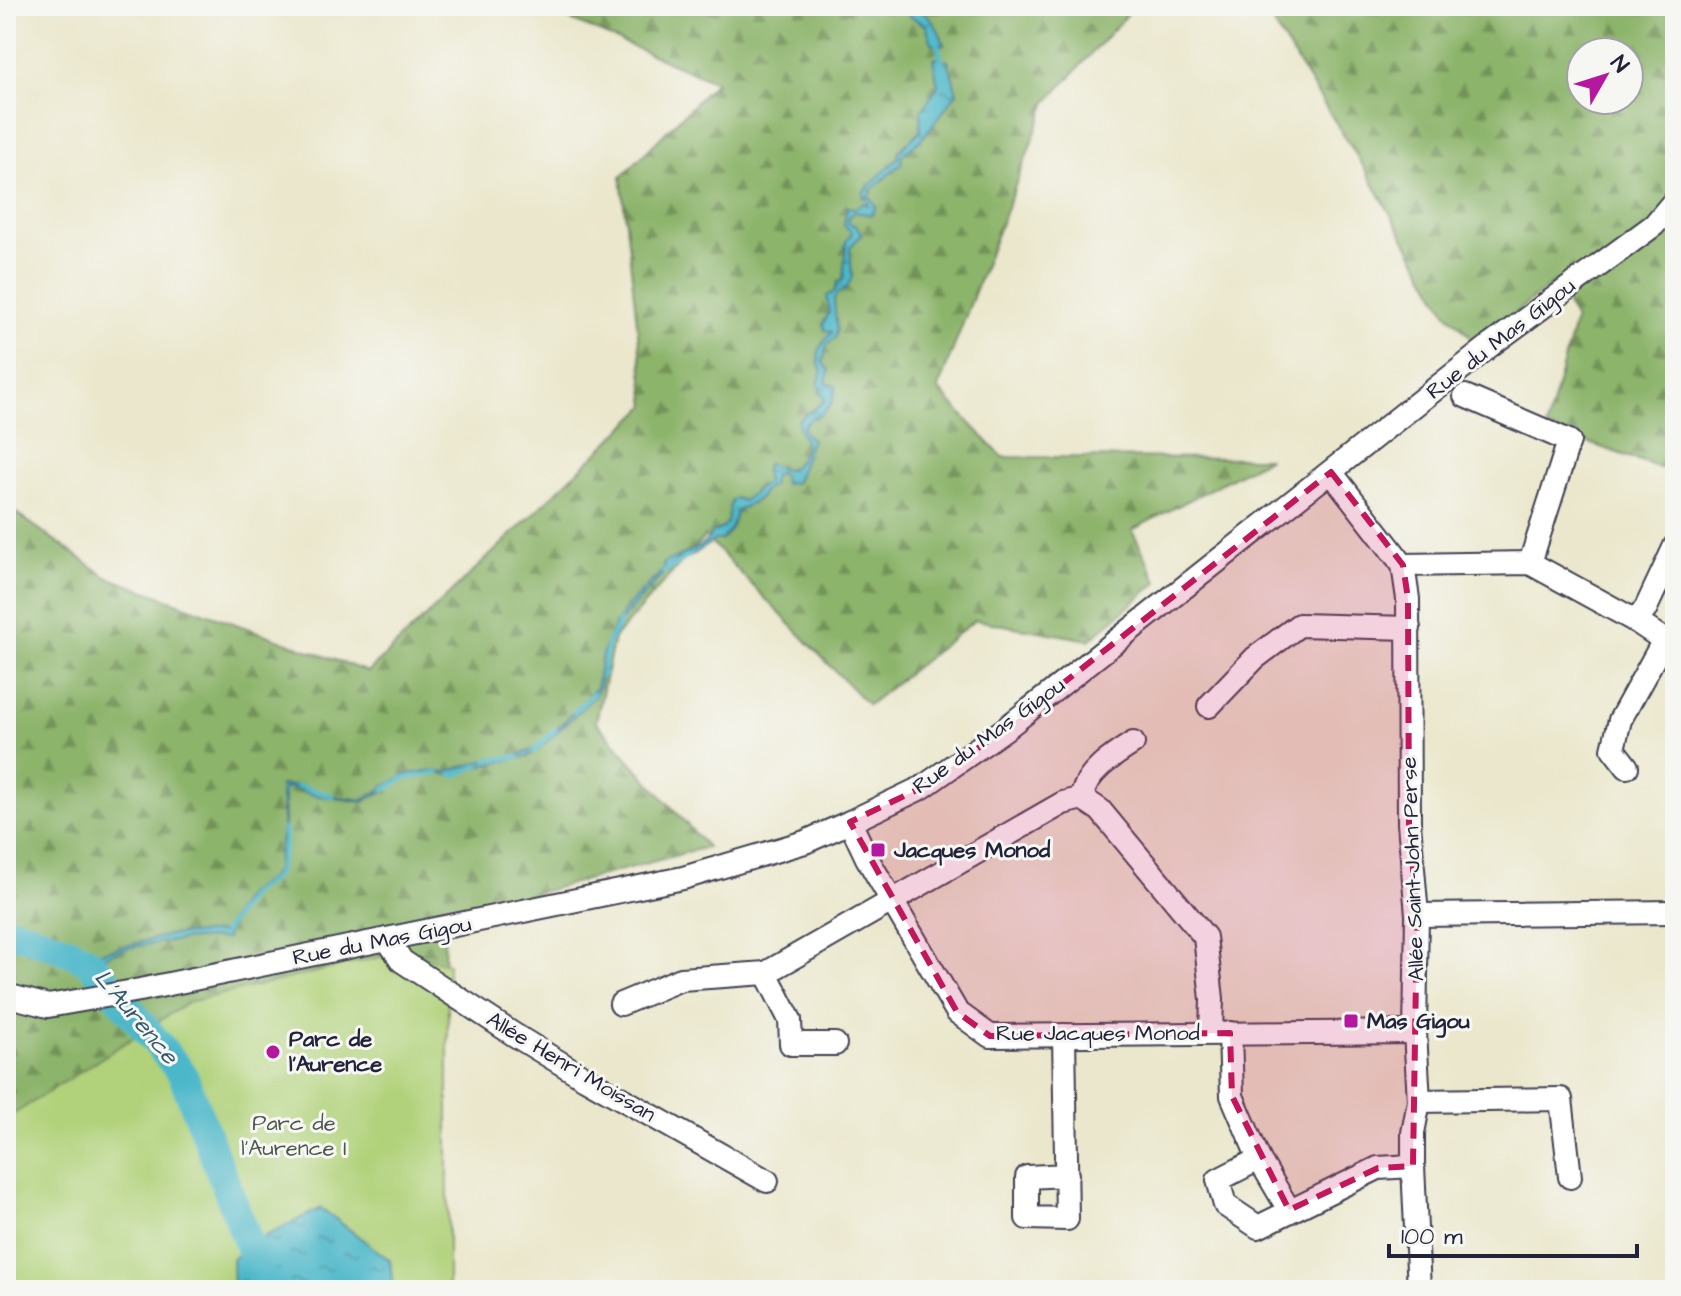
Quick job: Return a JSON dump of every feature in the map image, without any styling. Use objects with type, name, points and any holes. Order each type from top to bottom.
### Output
[{"type":"street","name":"Rue du Mas Gigou","points":[[6,995],[48,1006],[140,990],[683,878],[805,842],[850,822],[923,787],[1005,729],[1504,335],[1665,221],[1675,200]]},
{"type":"street","points":[[1465,396],[1569,441],[1530,563]]},
{"type":"street","points":[[1331,472],[1403,565],[1530,563],[1669,640],[1620,720],[1613,749],[1627,767]]},
{"type":"street","points":[[1634,620],[1645,610],[1675,546]]},
{"type":"street","name":"Allée Saint-John Perse","points":[[1403,565],[1409,628],[1409,823],[1417,915],[1415,1032],[1419,1101],[1413,1133],[1413,1166],[1419,1290]]},
{"type":"street","points":[[1209,706],[1255,658],[1299,625],[1409,628]]},
{"type":"street","points":[[1082,798],[1083,789],[1095,772],[1133,743]]},
{"type":"street","points":[[621,1004],[681,979],[766,973],[1063,803],[1082,798],[1100,810],[1205,937],[1212,999],[1232,1096],[1259,1159],[1289,1210]]},
{"type":"street","name":"Rue Jacques Monod","points":[[850,822],[867,858],[957,1012],[990,1036],[1415,1032]]},
{"type":"street","points":[[1417,915],[1675,912]]},
{"type":"street","name":"Allée Henri Moissan","points":[[387,939],[402,961],[513,1034],[767,1181]]},
{"type":"street","points":[[766,973],[790,1020],[791,1044],[835,1044]]},
{"type":"street","points":[[1064,1035],[1067,1175]]},
{"type":"street","points":[[1419,1101],[1561,1099],[1570,1177]]},
{"type":"street","points":[[1259,1159],[1218,1180],[1225,1205],[1258,1227],[1378,1168],[1413,1166]]},
{"type":"highlighted area","points":[[1331,472],[1403,565],[1408,599],[1409,823],[1417,915],[1413,1166],[1378,1168],[1289,1210],[1232,1096],[1230,1033],[990,1036],[957,1012],[850,822],[923,787],[1005,729]]},
{"type":"green space","points":[[538,6],[1135,6],[1047,102],[938,389],[1002,457],[1269,458],[1132,530],[1158,582],[1089,640],[975,620],[868,705],[705,536],[614,638],[596,722],[707,847],[444,918],[448,1290],[6,1290],[6,506],[107,577],[368,672],[646,406],[621,177],[716,82]]},
{"type":"green space","points":[[1262,6],[1675,6],[1675,142],[1668,159],[1675,172],[1675,473],[1546,428],[1575,320],[1555,282],[1476,343],[1446,312],[1365,169]]},
{"type":"green space","name":"Parc de l'Aurence I","points":[[405,951],[448,964],[448,1290],[6,1290],[6,1119],[189,1002]]},
{"type":"water","points":[[905,6],[919,10],[930,19],[944,45],[932,43],[926,26],[907,14]]},
{"type":"water","points":[[933,58],[948,60],[957,93],[921,140],[902,155],[901,164],[871,190],[869,195],[876,207],[872,215],[855,212],[849,217],[849,223],[857,226],[862,235],[850,247],[852,277],[846,289],[834,299],[837,332],[827,345],[823,363],[829,370],[826,383],[836,386],[828,408],[803,426],[806,435],[812,439],[796,482],[784,484],[783,475],[778,473],[773,477],[773,484],[763,491],[759,499],[737,511],[731,529],[722,540],[715,540],[690,557],[677,559],[629,611],[611,637],[604,656],[600,686],[594,697],[537,751],[456,775],[425,773],[404,778],[364,802],[284,788],[284,842],[278,871],[273,879],[251,892],[227,932],[226,939],[159,943],[109,955],[100,961],[117,982],[111,986],[84,958],[6,930],[6,921],[32,927],[94,954],[169,935],[223,932],[246,895],[276,870],[283,822],[280,785],[300,786],[315,793],[363,800],[404,775],[426,771],[445,772],[493,758],[513,757],[543,743],[596,688],[602,654],[615,624],[663,570],[664,563],[697,548],[712,532],[724,527],[732,500],[743,501],[766,482],[765,467],[768,464],[789,469],[801,456],[805,445],[798,420],[825,401],[818,384],[822,371],[818,355],[832,332],[825,330],[823,324],[829,312],[827,296],[843,280],[846,241],[852,233],[844,225],[847,207],[855,208],[863,203],[868,205],[867,197],[863,198],[864,191],[920,131],[921,112],[938,86]]},
{"type":"water","points":[[321,1208],[390,1260],[393,1290],[233,1290],[232,1259],[263,1237]]},
{"type":"waterway","points":[[936,40],[943,65]]},
{"type":"waterway","points":[[664,572],[689,556]]},
{"type":"waterway","points":[[602,676],[608,643],[620,621]]},
{"type":"waterway","points":[[574,712],[593,694]]},
{"type":"waterway","points":[[534,751],[555,730]]},
{"type":"waterway","points":[[488,760],[518,757]]},
{"type":"waterway","points":[[452,774],[479,765]]},
{"type":"waterway","points":[[384,790],[404,778],[438,773]]},
{"type":"waterway","points":[[297,786],[333,796]]},
{"type":"waterway","points":[[224,932],[251,894],[273,879],[278,871],[285,843],[284,829]]},
{"type":"waterway","name":"L'Aurence","points":[[6,929],[72,952],[91,963],[182,1073],[267,1290]]},
{"type":"place","name":"Jacques Monod","points":[[878,850]]},
{"type":"place","name":"Mas Gigou","points":[[1351,1021]]},
{"type":"place","name":"Parc de l'Aurence","points":[[273,1052]]}]
